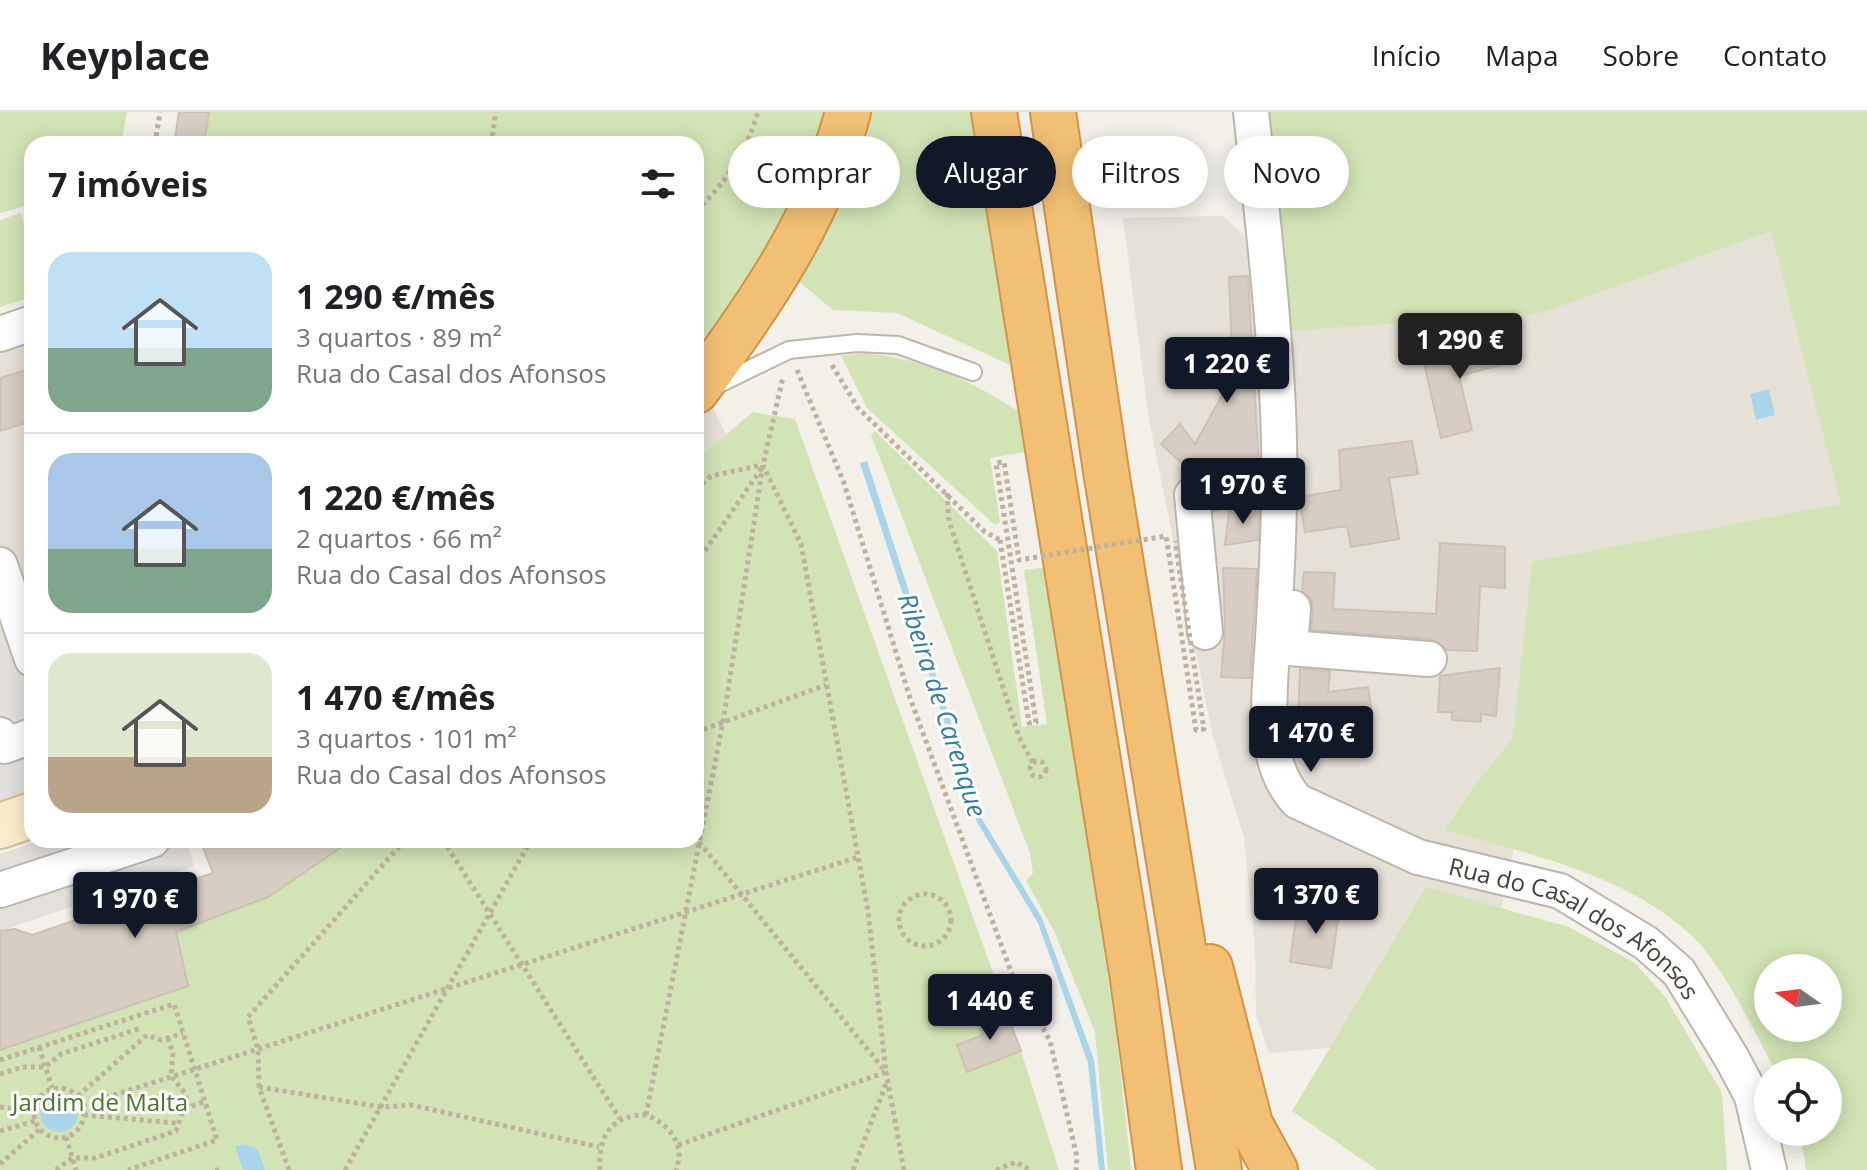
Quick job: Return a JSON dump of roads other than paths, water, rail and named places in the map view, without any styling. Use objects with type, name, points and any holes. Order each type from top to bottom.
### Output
[{"type":"highway","points":[[704,381],[756,310],[807,226],[828,181],[848,112]]},
{"type":"highway","points":[[994,112],[1133,979],[1159,1170]]},
{"type":"highway","points":[[1053,112],[1157,793],[1219,1170]]},
{"type":"highway","points":[[1157,793],[1226,1022],[1250,1124],[1275,1170]]},
{"type":"street","name":"Rua do Casal dos Afonsos","points":[[1251,112],[1277,391],[1279,484],[1270,695],[1274,759],[1283,786],[1297,801],[1418,857],[1560,891],[1646,943],[1679,972],[1731,1057],[1752,1096],[1769,1170]]},
{"type":"street","points":[[0,334],[24,326]]},
{"type":"street","points":[[1205,632],[1192,495],[1279,484]]},
{"type":"street","points":[[1297,560],[1290,648],[1429,659]]},
{"type":"street","points":[[0,565],[24,636]]},
{"type":"street","points":[[0,826],[24,818]]},
{"type":"street","points":[[0,890],[128,848]]},
{"type":"lane","points":[[704,388],[789,350],[857,343],[898,345],[973,372]]},
{"type":"water","points":[[1769,389],[1775,415],[1756,420],[1750,394]]},
{"type":"water","name":"Ribeira de Carenque","points":[[867,461],[982,819],[1042,918],[1094,1060],[1105,1170],[1099,1170],[1088,1063],[1038,923],[977,822],[860,463]]},
{"type":"water","points":[[59,1094],[73,1099],[78,1113],[73,1127],[59,1132],[45,1127],[40,1113],[45,1099]]},
{"type":"water","points":[[245,1144],[258,1150],[265,1170],[243,1170],[235,1146]]},
{"type":"park label","name":"Jardim de Malta","points":[[100,1101]]}]
